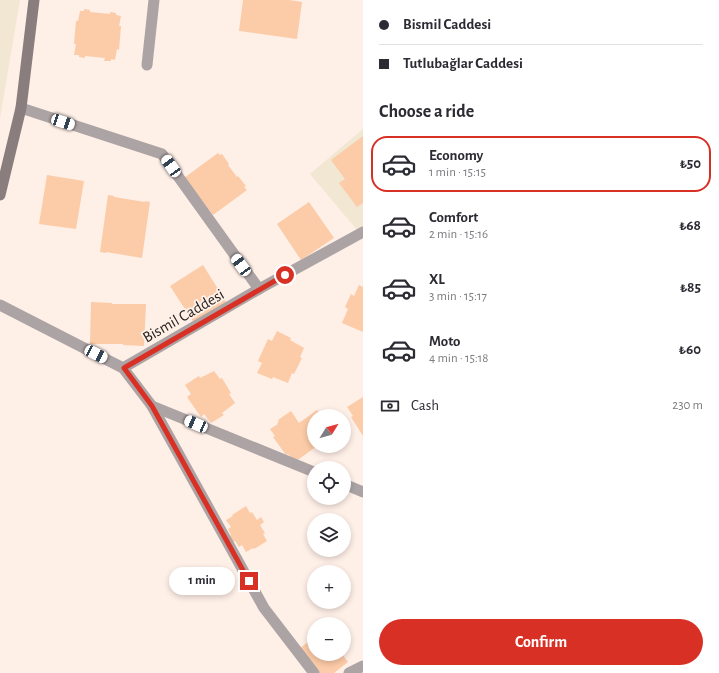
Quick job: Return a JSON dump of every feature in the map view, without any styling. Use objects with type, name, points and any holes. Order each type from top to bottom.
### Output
[{"type":"main road","points":[[0,195],[21,108],[34,0]]},
{"type":"street","points":[[148,65],[154,0]]},
{"type":"street","points":[[21,108],[162,154],[258,289]]},
{"type":"street","name":"Bismil Caddesi","points":[[124,368],[258,289],[363,232]]},
{"type":"street","points":[[0,305],[124,368],[152,406],[264,608],[314,673]]},
{"type":"street","points":[[152,406],[307,469]]},
{"type":"street","points":[[351,487],[363,492]]},
{"type":"street","points":[[349,673],[363,666]]},
{"type":"shaded area","points":[[0,0],[20,0],[0,118]]},
{"type":"shaded area","points":[[363,129],[363,230],[358,231],[310,174]]},
{"type":"building","points":[[243,0],[289,0],[302,2],[297,39],[239,31]]},
{"type":"building","points":[[84,9],[90,10],[90,12],[110,14],[110,12],[116,13],[116,15],[121,16],[119,26],[121,26],[119,50],[117,49],[115,60],[111,59],[111,61],[104,61],[105,58],[85,56],[85,58],[79,57],[79,55],[74,55],[76,44],[74,44],[76,21],[78,21],[80,11],[84,11]]},
{"type":"building","points":[[363,136],[363,203],[357,207],[339,183],[345,179],[331,160]]},
{"type":"building","points":[[218,153],[220,155],[222,154],[237,177],[238,176],[246,186],[244,187],[247,190],[213,215],[184,178]]},
{"type":"building","points":[[47,175],[84,181],[76,229],[39,224]]},
{"type":"building","points":[[108,195],[150,202],[142,258],[100,252]]},
{"type":"building","points":[[309,202],[334,238],[301,260],[277,224]]},
{"type":"building","points":[[203,265],[226,302],[194,323],[170,286]]},
{"type":"building","points":[[359,285],[363,287],[363,332],[342,323],[348,309],[345,307],[351,294],[354,296]]},
{"type":"building","points":[[91,302],[112,304],[146,304],[144,346],[123,344],[90,344]]},
{"type":"building","points":[[277,331],[291,338],[290,340],[304,348],[300,357],[302,358],[294,374],[292,373],[288,383],[257,373],[262,363],[258,361],[268,339],[272,341]]},
{"type":"building","points":[[214,371],[220,379],[222,378],[235,403],[222,413],[224,415],[211,423],[204,414],[201,417],[187,397],[191,394],[185,385],[199,376],[200,378]]},
{"type":"building","points":[[363,397],[363,436],[351,417],[353,416],[351,409],[347,407]]},
{"type":"building","points":[[291,411],[299,423],[307,417],[307,453],[295,462],[288,454],[286,455],[273,437],[275,436],[270,429],[278,424],[278,420]]},
{"type":"building","points":[[246,506],[257,520],[261,517],[264,522],[260,525],[265,533],[263,534],[267,541],[246,552],[242,545],[239,547],[235,541],[232,543],[228,537],[231,535],[228,529],[231,527],[226,520]]},
{"type":"building","points":[[307,643],[307,660],[299,649]]},
{"type":"building","points":[[308,661],[348,662],[334,673],[317,673]]},
{"type":"route","points":[[249,581],[152,406],[124,368],[258,289],[285,275]]}]
